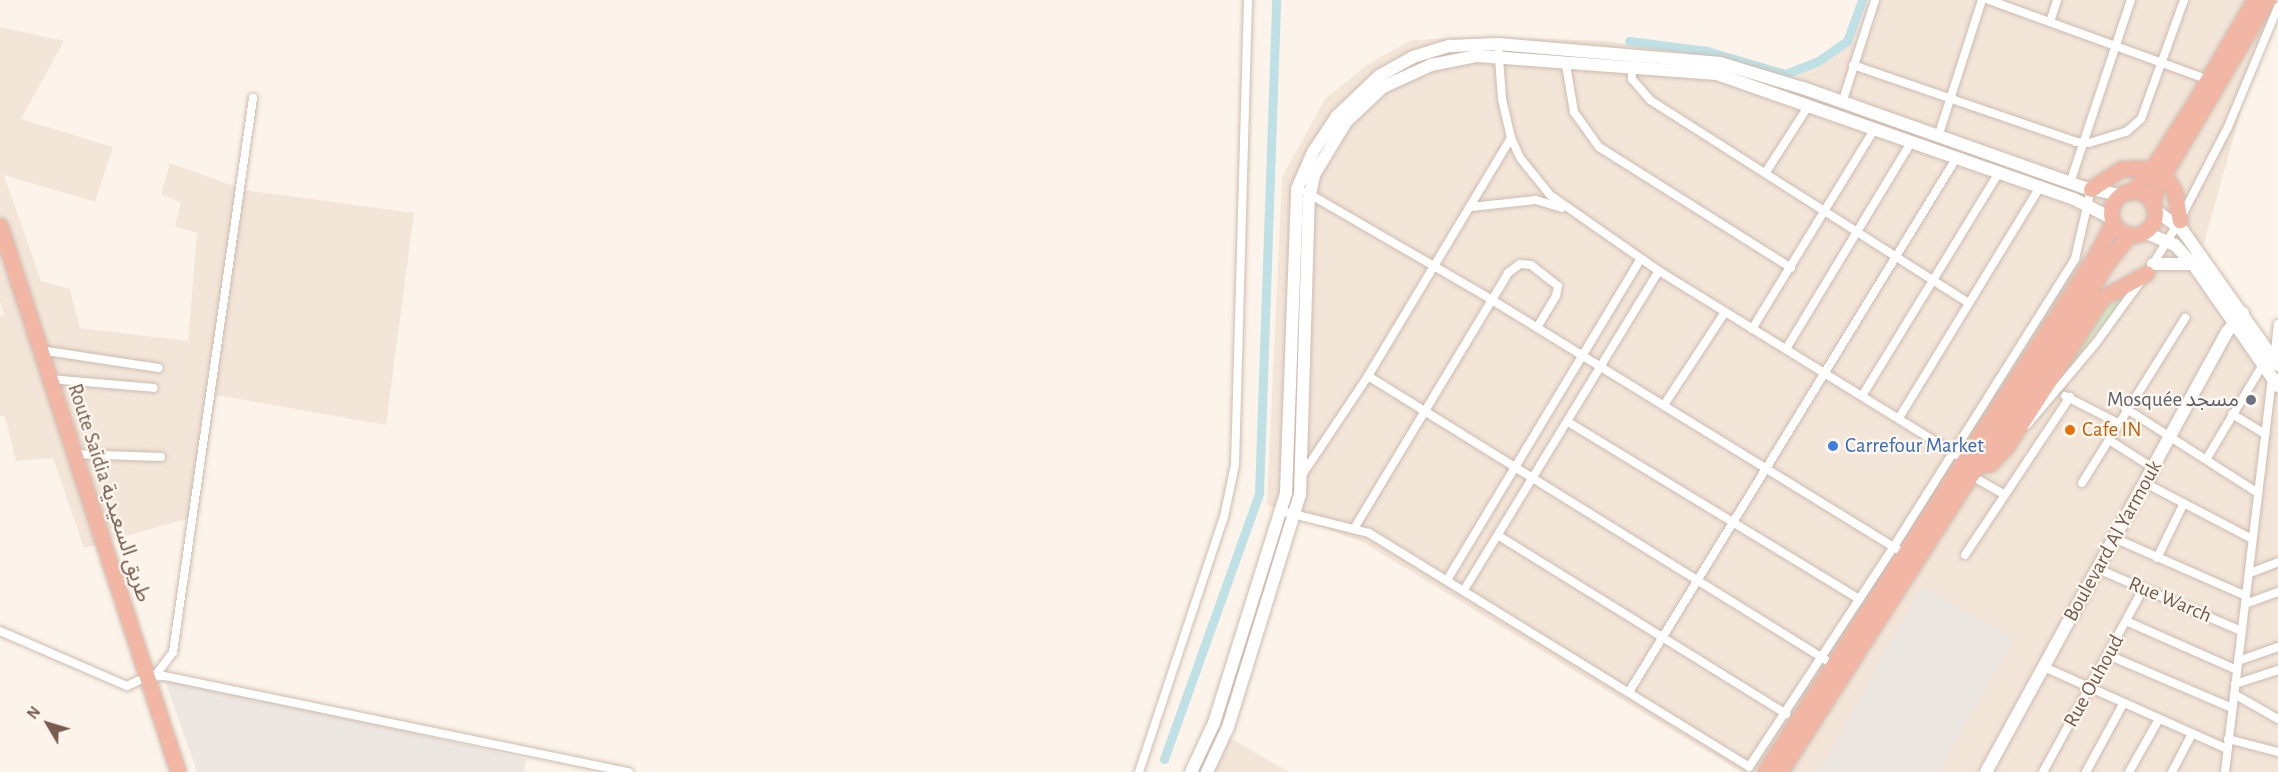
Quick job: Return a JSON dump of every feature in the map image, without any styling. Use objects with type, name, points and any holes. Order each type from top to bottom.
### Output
[{"type":"highway","points":[[1765,772],[1828,662],[1899,551],[1966,463],[2109,260],[2137,233],[2151,224],[2158,171],[2209,80],[2267,12]]},
{"type":"highway","points":[[1780,772],[1966,463],[2097,253],[2112,220],[2114,202],[2158,171],[2267,12]]},
{"type":"highway","points":[[2090,197],[2121,169],[2158,171],[2174,190],[2179,222]]},
{"type":"highway","points":[[2126,193],[2146,196],[2153,207]]},
{"type":"highway","points":[[2112,220],[2137,233]]},
{"type":"highway","name":"Route Saïdia طريق السعيدية","points":[[0,226],[50,379],[53,404]]},
{"type":"highway","points":[[0,258],[53,404],[146,678],[166,752],[168,772]]},
{"type":"highway","points":[[1966,463],[1990,464],[2006,447],[2102,298],[2150,268]]},
{"type":"highway","points":[[166,752],[178,772]]},
{"type":"main road","points":[[1191,772],[1214,723],[1281,511],[1287,483],[1297,189],[1313,152],[1337,116],[1379,76],[1413,57],[1450,46],[1498,44],[1720,63],[2070,183],[2090,197],[2112,220]]},
{"type":"main road","points":[[1207,772],[1227,727],[1296,514],[1302,475],[1309,193],[1317,165],[1329,146],[1373,94],[1431,65],[1477,56],[1566,65],[1717,74],[2040,186],[2090,197],[2126,193]]},
{"type":"main road","points":[[2153,207],[2179,222],[2238,318]]},
{"type":"main road","points":[[2137,233],[2168,241],[2193,264],[2271,362],[2275,381]]},
{"type":"main road","points":[[2150,268],[2177,261],[2193,264]]},
{"type":"main road","name":"Boulevard Al Yarmouk","points":[[1990,771],[2114,538],[2238,318]]},
{"type":"street","points":[[1139,772],[1224,517],[1233,476],[1248,0]]},
{"type":"street","points":[[1842,103],[1875,0]]},
{"type":"street","points":[[1938,137],[1982,0]]},
{"type":"street","points":[[1989,0],[2163,60],[2209,80]]},
{"type":"street","points":[[2050,22],[2057,0]]},
{"type":"street","points":[[2070,183],[2131,0]]},
{"type":"street","points":[[1853,64],[2082,144],[2135,126],[2147,108],[2184,0]]},
{"type":"street","points":[[2006,447],[2055,393],[2168,241],[2245,92],[2267,12],[2278,7]]},
{"type":"street","points":[[1498,44],[1502,99],[1511,138],[1534,178],[1568,210],[1659,272],[1899,418],[1966,463],[2005,495]]},
{"type":"street","points":[[1634,56],[1632,69],[1635,85],[1650,100],[1766,172],[1824,213],[1969,303]]},
{"type":"street","points":[[1566,65],[1575,112],[1599,147],[1791,268]]},
{"type":"street","points":[[0,631],[127,686],[146,678],[173,652],[253,98]]},
{"type":"street","points":[[1766,172],[1809,105]]},
{"type":"street","points":[[1752,328],[1875,128]]},
{"type":"street","points":[[1302,475],[1368,376],[1511,138]]},
{"type":"street","points":[[1786,349],[1912,141]]},
{"type":"street","points":[[1629,692],[1769,469],[1824,373],[1957,157]]},
{"type":"street","points":[[1862,396],[1999,172]]},
{"type":"street","points":[[1899,418],[2040,186]]},
{"type":"street","points":[[1281,511],[1355,527],[1464,590],[1749,767],[1786,714],[1828,662],[1859,599],[1899,551],[1492,300],[1309,193],[1297,189]]},
{"type":"street","points":[[1966,463],[2075,259],[2090,197]]},
{"type":"street","points":[[1471,207],[1536,200],[1568,210]]},
{"type":"street","points":[[1447,580],[1581,355],[1641,260]]},
{"type":"street","points":[[1355,527],[1514,267],[1531,265],[1558,286],[1538,328]]},
{"type":"street","points":[[1464,590],[1659,272]]},
{"type":"street","points":[[1664,405],[1725,312]]},
{"type":"street","points":[[2082,483],[2109,440],[2125,408],[2185,318]]},
{"type":"street","points":[[2207,458],[2232,414],[2271,362],[2278,324]]},
{"type":"street","points":[[40,350],[159,368]]},
{"type":"street","points":[[1368,376],[1828,662]]},
{"type":"street","points":[[50,379],[154,388]]},
{"type":"street","points":[[2224,772],[2250,573],[2265,434],[2275,381]]},
{"type":"street","points":[[2055,393],[2070,397],[2118,423]]},
{"type":"street","points":[[1965,555],[2070,397]]},
{"type":"street","points":[[2125,408],[2207,458],[2258,493]]},
{"type":"street","points":[[2232,414],[2265,434]]},
{"type":"street","points":[[1568,422],[1859,599]]},
{"type":"street","points":[[2109,440],[2153,468]]},
{"type":"street","points":[[69,455],[161,457]]},
{"type":"street","points":[[2145,483],[2252,539]]},
{"type":"street","points":[[2157,558],[2184,502]]},
{"type":"street","points":[[1499,536],[1786,714]]},
{"type":"street","points":[[2114,538],[2245,600],[2278,592]]},
{"type":"street","points":[[2250,573],[2278,562]]},
{"type":"street","name":"Rue Warch","points":[[2098,569],[2241,631]]},
{"type":"street","name":"Rue Ouhoud","points":[[2043,772],[2143,589]]},
{"type":"street","points":[[2126,621],[2237,665],[2278,647]]},
{"type":"street","points":[[2108,655],[2232,708]]},
{"type":"street","points":[[2044,667],[2227,749]]},
{"type":"street","points":[[2235,684],[2278,670]]},
{"type":"street","points":[[146,678],[629,772]]},
{"type":"street","points":[[2234,694],[2278,719]]},
{"type":"street","points":[[2086,772],[2123,704]]},
{"type":"street","points":[[2129,772],[2159,719]]},
{"type":"street","points":[[2172,772],[2192,734]]},
{"type":"street","points":[[2229,739],[2278,752]]},
{"type":"shaded area","points":[[1869,0],[2272,0],[2198,265],[2278,363],[2278,772],[1741,772],[1364,543],[1267,505],[1282,177],[1325,99],[1367,65],[1411,40],[1479,37],[1607,41],[1721,61],[1788,78],[1851,44]]},
{"type":"shaded area","points":[[0,27],[64,41],[21,119],[113,147],[95,202],[4,175],[41,281],[70,289],[80,328],[188,341],[197,233],[175,226],[181,202],[161,194],[170,163],[245,190],[414,213],[386,425],[216,395],[197,516],[84,548],[53,458],[16,461],[5,417],[0,416],[0,316],[4,315],[0,300]]},
{"type":"shaded area","points":[[1922,586],[2014,639],[1938,772],[1819,772]]},
{"type":"shaded area","points":[[163,675],[526,759],[524,772],[197,772]]},
{"type":"shaded area","points":[[1206,724],[1289,772],[1190,772]]},
{"type":"green space","points":[[2130,290],[2051,392],[2049,392],[2107,299]]},
{"type":"waterway","points":[[1164,759],[1259,493],[1276,0]]},
{"type":"waterway","points":[[1629,41],[1707,51],[1785,74],[1817,62],[1847,41],[1862,0]]},
{"type":"place","name":"Mosquée مسجد","points":[[2251,400]]},
{"type":"place","name":"Cafe IN","points":[[2070,430]]},
{"type":"place","name":"Carrefour Market","points":[[1833,446]]}]
